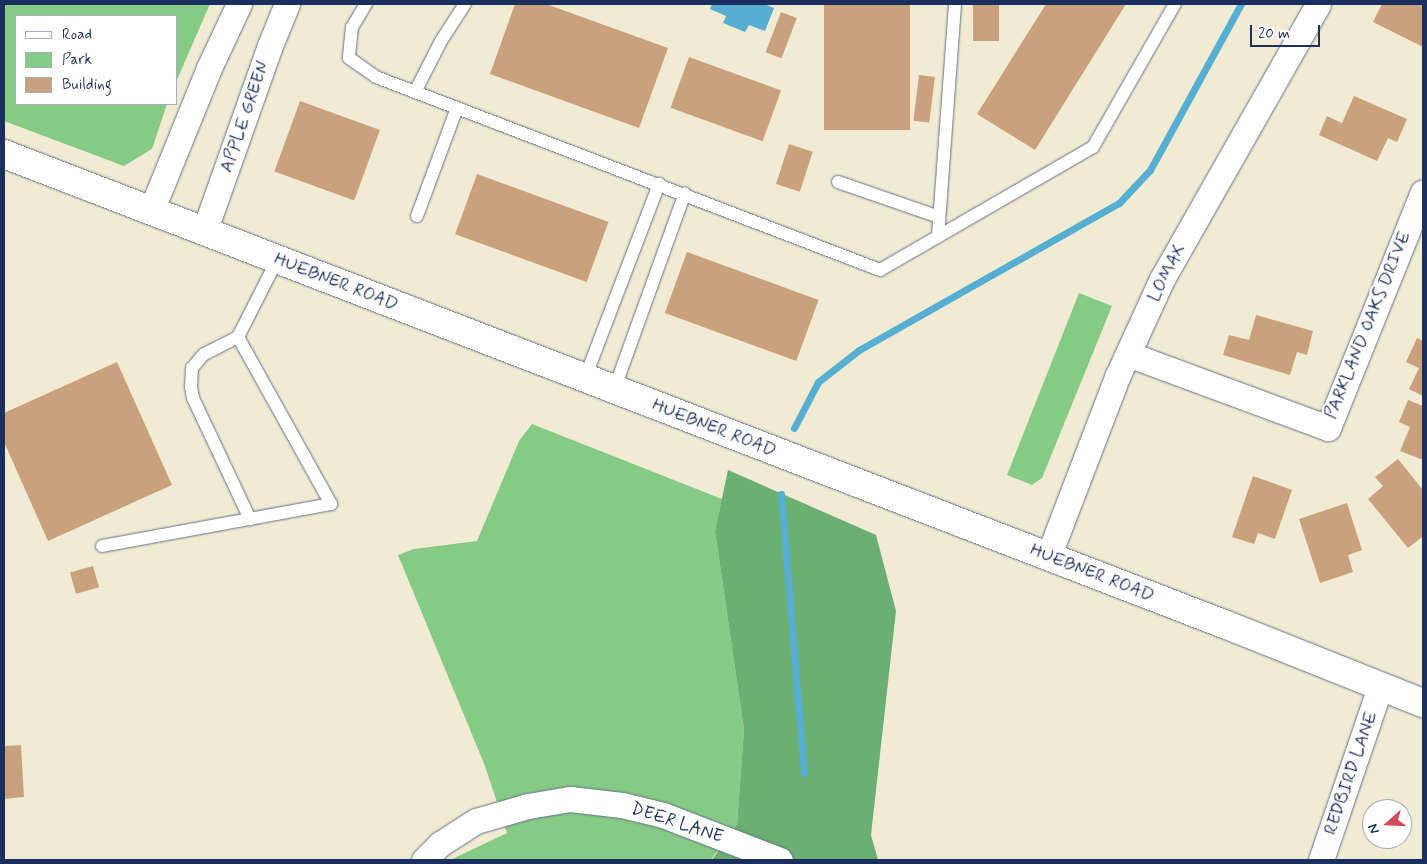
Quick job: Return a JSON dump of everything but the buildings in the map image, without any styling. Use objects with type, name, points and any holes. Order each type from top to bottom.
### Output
[{"type":"main road","name":"HUEBNER ROAD","points":[[4,154],[1423,703]]},
{"type":"street","points":[[152,211],[209,68],[239,4]]},
{"type":"street","name":"APPLE GREEN","points":[[204,232],[268,48],[287,4]]},
{"type":"street","name":"LOMAX","points":[[1048,557],[1128,354],[1162,279],[1318,4]]},
{"type":"street","name":"PARKLAND OAKS DRIVE","points":[[1128,354],[1328,428],[1423,192]]},
{"type":"street","name":"REDBIRD LANE","points":[[1321,860],[1380,687]]},
{"type":"street","name":"DEER LANE","points":[[424,860],[440,844],[476,821],[528,806],[570,799],[622,805],[663,815],[780,860]]},
{"type":"lane","points":[[366,4],[352,26],[349,58],[376,77],[685,193],[880,270],[1093,147],[1175,4]]},
{"type":"lane","points":[[415,92],[441,41],[465,4]]},
{"type":"lane","points":[[938,236],[955,4]]},
{"type":"lane","points":[[417,216],[457,108]]},
{"type":"lane","points":[[838,182],[939,217]]},
{"type":"lane","points":[[585,378],[659,184]]},
{"type":"lane","points":[[614,390],[685,193]]},
{"type":"lane","points":[[250,519],[193,398],[191,387],[192,368],[203,355],[238,337],[277,260]]},
{"type":"lane","points":[[102,546],[331,504],[238,337]]},
{"type":"green space","points":[[4,4],[210,4],[178,77],[178,15],[15,15],[15,105],[167,105],[152,149],[124,166],[4,121]]},
{"type":"green space","points":[[1079,293],[1112,306],[1042,478],[1032,485],[1007,475]]},
{"type":"green space","points":[[532,424],[722,499],[715,531],[744,730],[737,824],[711,860],[450,860],[507,833],[485,766],[398,555],[414,549],[477,541],[519,441]]},
{"type":"green space","points":[[728,470],[876,535],[896,611],[871,835],[878,860],[712,860],[737,824],[744,730],[715,531]]},
{"type":"water","points":[[712,4],[764,4],[774,8],[765,31],[749,25],[745,32],[723,23],[726,16],[710,9]]},
{"type":"waterway","points":[[794,428],[818,382],[859,350],[1119,203],[1150,170],[1241,4]]},
{"type":"waterway","points":[[781,494],[804,773]]}]
